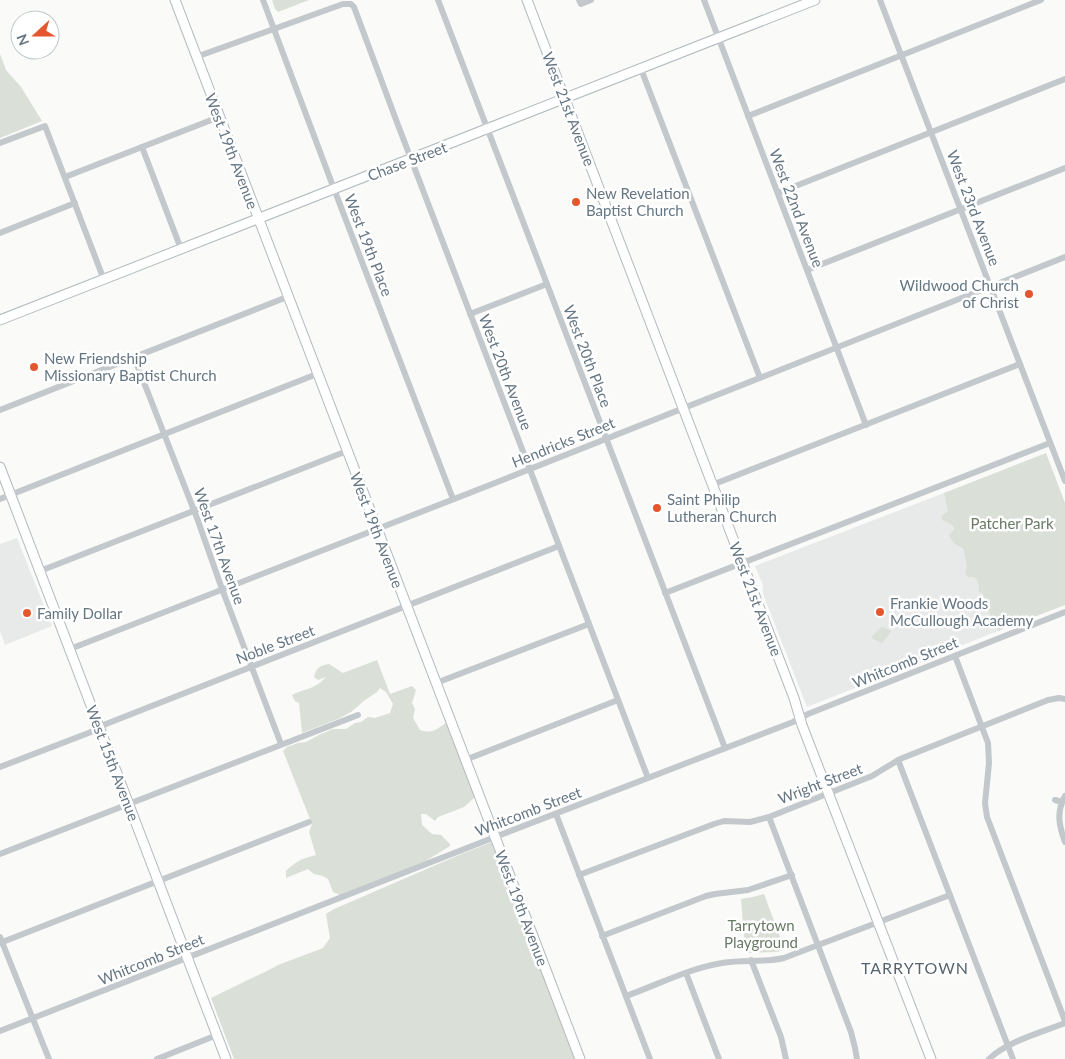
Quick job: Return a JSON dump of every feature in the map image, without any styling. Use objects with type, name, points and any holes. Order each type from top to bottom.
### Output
[{"type":"street","name":"West 19th Avenue","points":[[175,0],[580,1059]]},
{"type":"street","name":"West 19th Place","points":[[263,0],[453,499]]},
{"type":"street","name":"West 20th Place","points":[[438,0],[725,748]]},
{"type":"street","name":"West 21st Avenue","points":[[527,0],[931,1059]]},
{"type":"street","points":[[580,2],[591,0]]},
{"type":"street","name":"West 22nd Avenue","points":[[704,0],[866,425]]},
{"type":"street","name":"Chase Street","points":[[0,320],[814,0]]},
{"type":"street","name":"West 23rd Avenue","points":[[880,0],[1065,481]]},
{"type":"street","points":[[748,116],[1041,0]]},
{"type":"street","name":"West 20th Avenue","points":[[274,29],[343,4],[350,4],[354,7],[648,778]]},
{"type":"street","points":[[196,57],[274,29]]},
{"type":"street","points":[[641,69],[760,378]]},
{"type":"street","points":[[778,193],[1065,79]]},
{"type":"street","points":[[65,177],[219,117]]},
{"type":"street","points":[[0,144],[46,126],[104,280]]},
{"type":"street","points":[[142,147],[180,250]]},
{"type":"street","points":[[807,270],[1065,168]]},
{"type":"street","points":[[0,233],[75,204]]},
{"type":"street","name":"Hendricks Street","points":[[70,649],[1065,257]]},
{"type":"street","points":[[470,314],[547,284]]},
{"type":"street","points":[[0,410],[288,297]]},
{"type":"street","name":"West 17th Avenue","points":[[134,357],[281,744]]},
{"type":"street","points":[[712,485],[1020,364]]},
{"type":"street","points":[[0,499],[317,374]]},
{"type":"street","points":[[665,593],[1050,443]]},
{"type":"street","points":[[40,571],[347,451]]},
{"type":"street","name":"West 15th Avenue","points":[[0,467],[226,1059]]},
{"type":"street","name":"Noble Street","points":[[0,767],[559,546]]},
{"type":"street","name":"Whitcomb Street","points":[[0,1032],[725,748],[1065,612]]},
{"type":"street","points":[[436,683],[589,624]]},
{"type":"street","points":[[955,656],[988,744],[989,771],[985,794],[987,817],[1065,1022],[1008,1045],[989,1059]]},
{"type":"street","name":"Wright Street","points":[[579,875],[714,824],[724,821],[750,822],[769,817],[876,775],[898,760],[982,726],[1048,700],[1065,699]]},
{"type":"street","points":[[465,760],[618,700]]},
{"type":"street","points":[[0,854],[358,715]]},
{"type":"street","points":[[898,760],[1013,1059]]},
{"type":"street","points":[[1055,800],[1063,799],[1058,821],[1065,842]]},
{"type":"street","points":[[556,814],[650,1059]]},
{"type":"street","points":[[769,817],[854,1040],[857,1059]]},
{"type":"street","points":[[48,1059],[1,941],[309,822]]},
{"type":"street","points":[[602,936],[706,896],[748,890],[792,875]]},
{"type":"street","points":[[626,996],[686,973],[718,964],[735,961],[769,961],[780,959],[950,895]]},
{"type":"street","points":[[751,960],[781,1037],[786,1059]]},
{"type":"street","points":[[686,973],[719,1059]]},
{"type":"street","points":[[157,1059],[217,1035]]},
{"type":"shaded area","name":"Frankie Woods McCullough Academy","points":[[944,493],[998,631],[807,707],[763,594],[763,585],[755,566]]},
{"type":"shaded area","points":[[17,538],[52,626],[5,645],[0,631],[0,544]]},
{"type":"green space","points":[[272,0],[309,0],[278,12]]},
{"type":"green space","points":[[0,54],[6,70],[21,87],[42,121],[0,138]]},
{"type":"green space","name":"Patcher Park","points":[[1046,453],[1065,503],[1065,605],[998,631],[993,623],[983,594],[979,592],[977,580],[965,574],[967,566],[963,548],[954,543],[949,535],[954,530],[954,527],[942,520],[942,516],[948,511],[944,493]]},
{"type":"green space","points":[[882,627],[891,631],[882,643],[871,637]]},
{"type":"green space","points":[[377,660],[390,694],[412,686],[416,690],[412,703],[415,709],[413,718],[420,730],[431,731],[446,723],[475,797],[464,807],[438,817],[435,821],[426,814],[421,814],[422,825],[432,834],[441,835],[450,846],[424,862],[340,895],[333,892],[328,879],[314,874],[308,869],[286,878],[286,871],[294,864],[316,855],[309,832],[312,824],[283,751],[287,747],[306,742],[333,729],[346,729],[368,717],[375,718],[390,713],[393,704],[386,692],[380,688],[351,712],[302,733],[299,703],[295,701],[292,695],[314,687],[326,677],[318,680],[314,677],[318,668],[329,664],[343,673]]},
{"type":"green space","points":[[492,842],[576,1059],[234,1059],[211,998],[278,965],[323,948],[330,938],[326,914],[334,909]]},
{"type":"green space","name":"Tarrytown Playground","points":[[764,894],[785,950],[745,953],[741,899]]},
{"type":"place","name":"New Revelation Baptist Church","points":[[576,202]]},
{"type":"place","name":"Wildwood Church of Christ","points":[[1029,294]]},
{"type":"place","name":"New Friendship Missionary Baptist Church","points":[[34,367]]},
{"type":"place","name":"Saint Philip Lutheran Church","points":[[657,508]]},
{"type":"place","name":"Frankie Woods McCullough Academy","points":[[880,612]]},
{"type":"place","name":"Family Dollar","points":[[27,613]]},
{"type":"district","name":"TARRYTOWN","points":[[915,967]]}]
